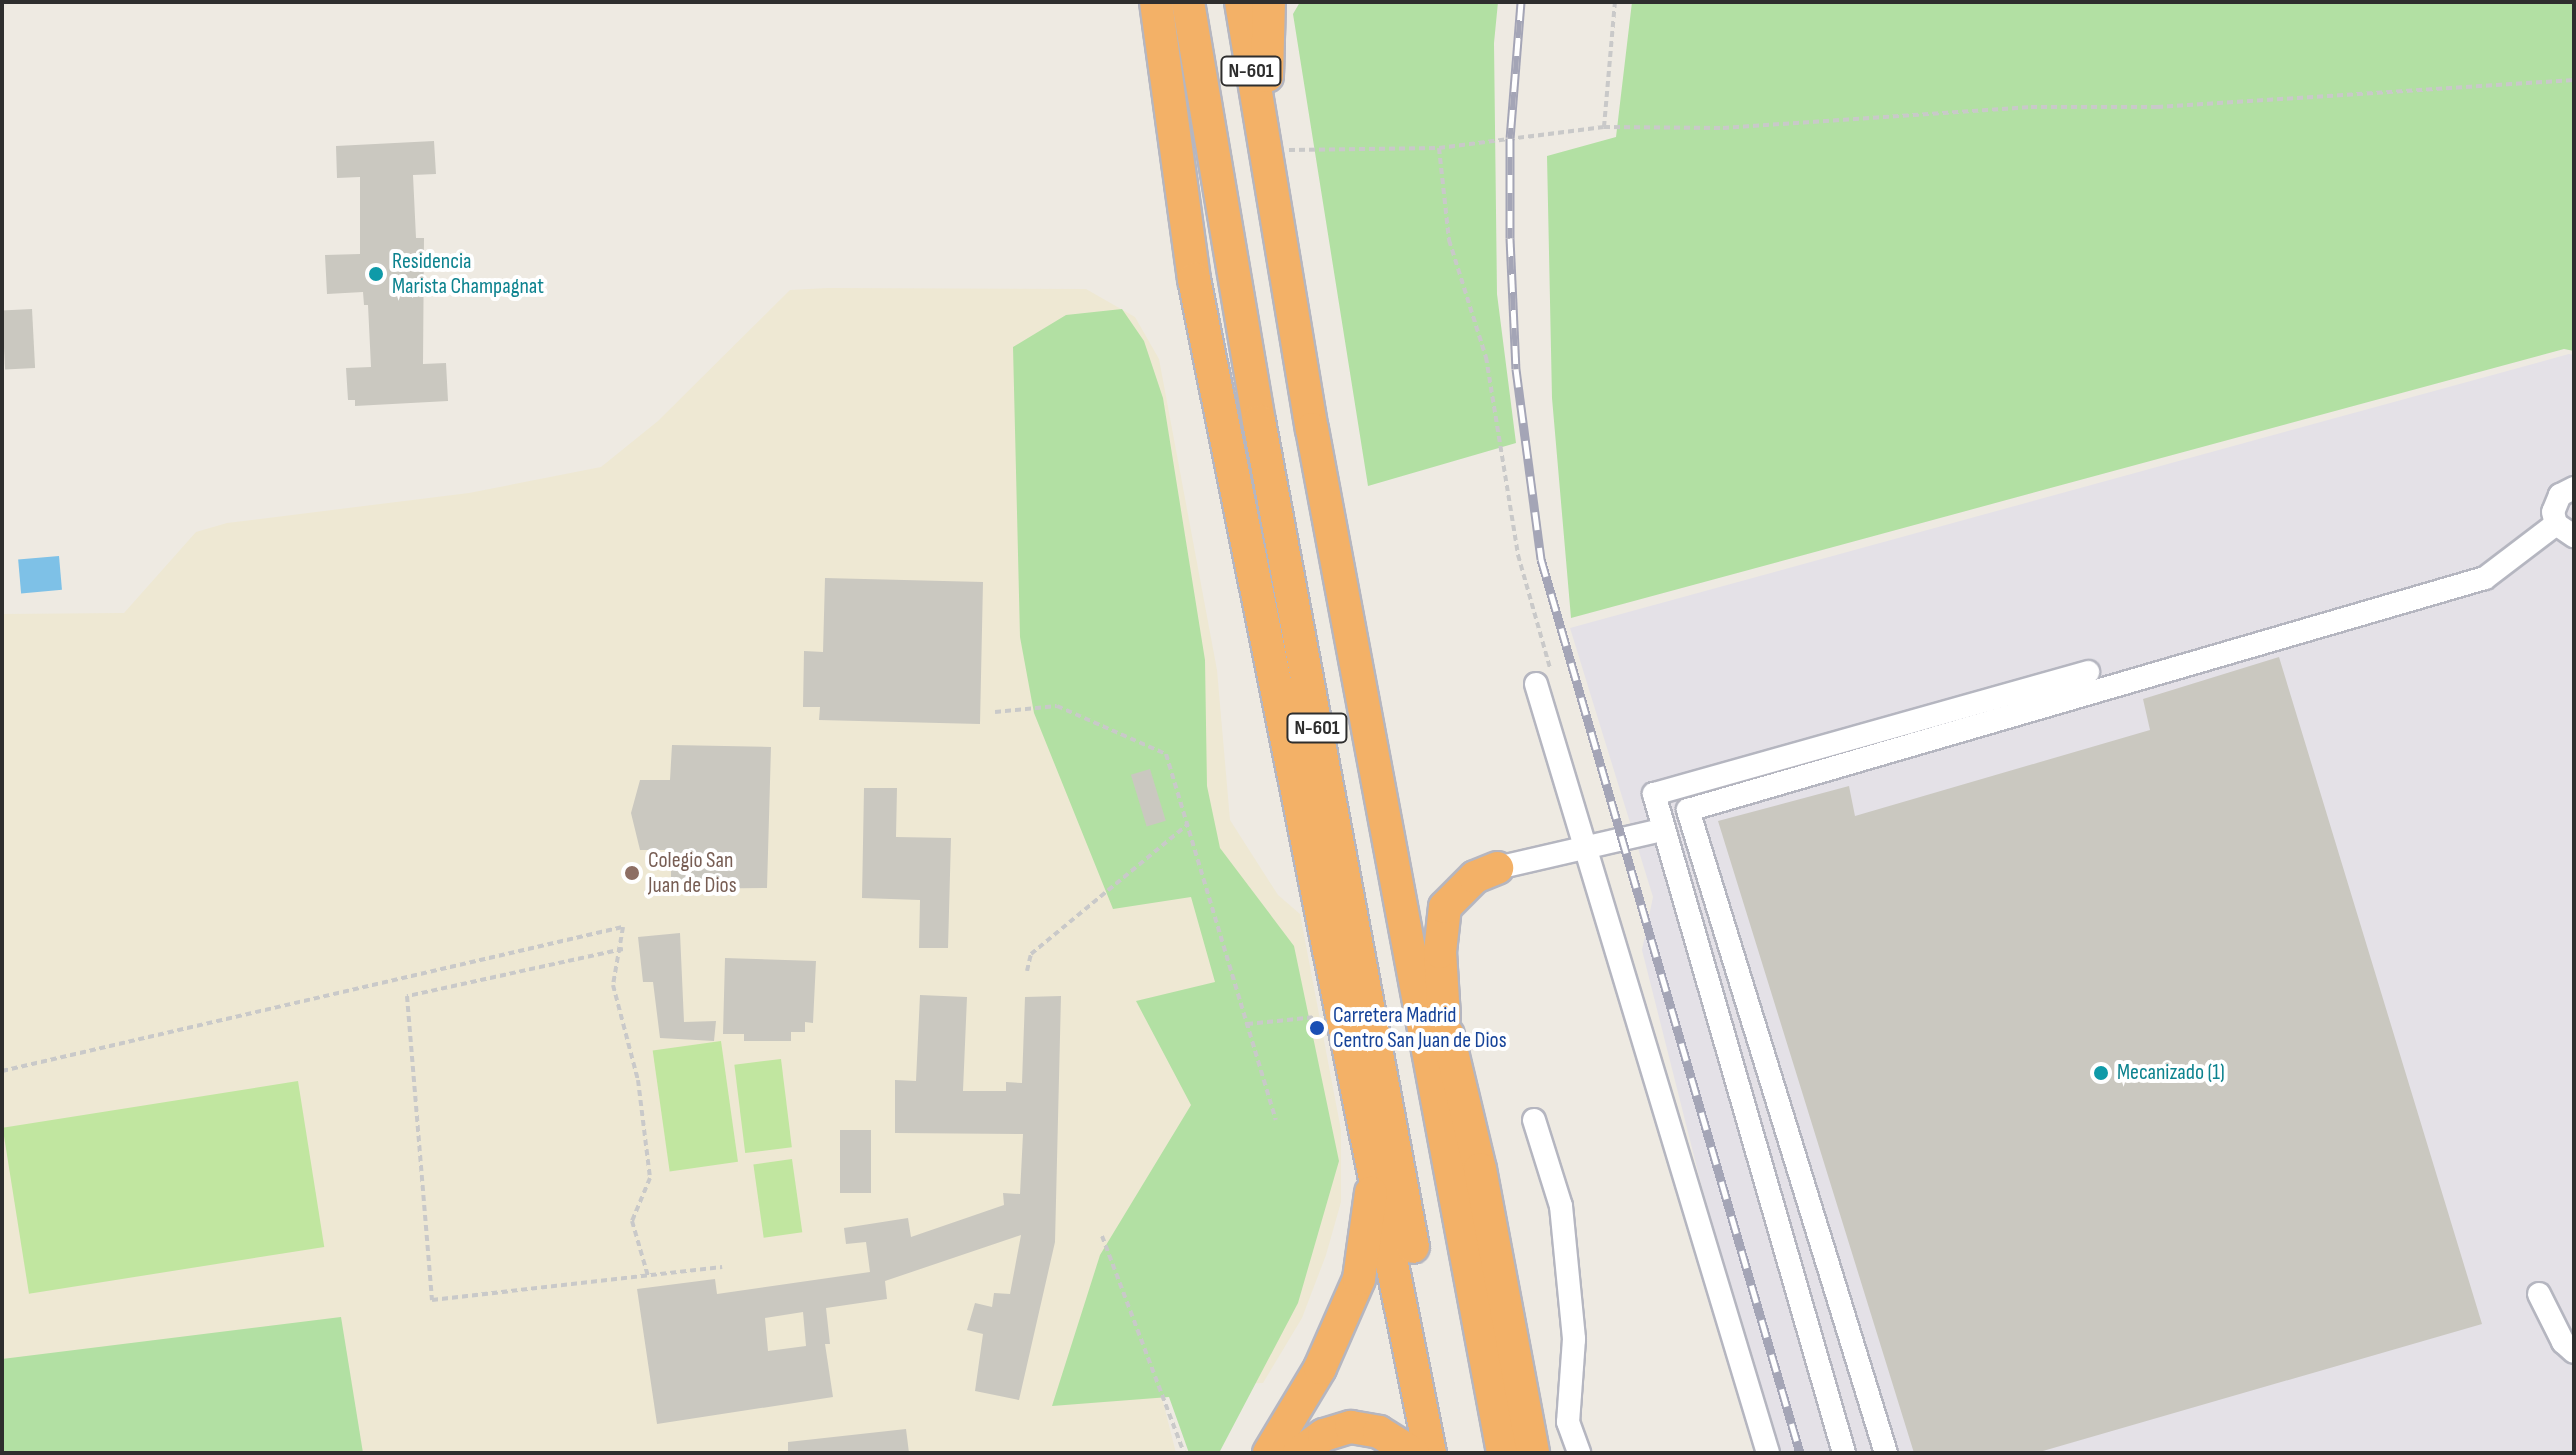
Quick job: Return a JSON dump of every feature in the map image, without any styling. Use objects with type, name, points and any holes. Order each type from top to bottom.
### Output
[{"type":"highway","points":[[1154,2],[1194,279],[1341,1015],[1398,1273],[1430,1453]]},
{"type":"highway","points":[[1181,2],[1222,410]]},
{"type":"highway","name":"N-601","points":[[1188,2],[1265,451],[1452,1453]]},
{"type":"highway","name":"N-601","points":[[1241,2],[1312,429],[1503,1453]]},
{"type":"highway","points":[[1266,145],[1269,2]]},
{"type":"highway","points":[[1396,868],[1418,923],[1444,1017],[1519,1362],[1533,1453]]},
{"type":"highway","points":[[1444,1017],[1440,952],[1445,907],[1475,877],[1497,868]]},
{"type":"highway","points":[[1269,1453],[1320,1368],[1359,1279],[1373,1205],[1362,1115]]},
{"type":"highway","points":[[1519,1362],[1550,1453]]},
{"type":"highway","points":[[1299,1453],[1324,1435],[1351,1427],[1379,1432],[1413,1453]]},
{"type":"street","points":[[1886,1453],[1688,810],[2485,578],[2565,530],[2555,503],[2574,488]]},
{"type":"street","points":[[1844,1453],[1654,794],[2088,672]]},
{"type":"street","points":[[1543,678],[1582,847],[1642,1026],[1768,1453]]},
{"type":"street","points":[[1497,868],[1662,830]]},
{"type":"street","points":[[1534,1120],[1561,1206],[1574,1339],[1568,1422],[1579,1453]]},
{"type":"street","points":[[2539,1294],[2563,1342],[2574,1352]]},
{"type":"path","points":[[1604,127],[1615,2]]},
{"type":"path","points":[[1266,145],[1439,148],[1604,127],[1723,128],[2031,107],[2157,107],[2574,80]]},
{"type":"path","points":[[1439,148],[1449,240],[1486,357],[1518,555],[1543,678]]},
{"type":"path","points":[[995,712],[1057,706],[1166,754],[1276,1120]]},
{"type":"path","points":[[1027,971],[1031,954],[1187,825]]},
{"type":"path","points":[[2,1071],[623,927],[623,949],[613,985],[638,1080],[650,1178],[632,1221],[648,1276]]},
{"type":"path","points":[[623,949],[407,996],[432,1300],[722,1267]]},
{"type":"path","points":[[1247,1024],[1341,1015]]},
{"type":"path","points":[[1102,1236],[1184,1453]]},
{"type":"shaded area","name":"Colegio San Juan de Dios","points":[[1086,289],[1135,317],[1159,359],[1217,670],[1230,820],[1278,895],[1300,914],[1341,1130],[1341,1202],[1326,1255],[1302,1318],[1263,1383],[1159,1386],[1176,1453],[2,1453],[2,614],[124,613],[196,532],[227,523],[469,493],[601,467],[658,421],[790,290]]},
{"type":"shaded area","points":[[2574,355],[2574,1453],[1769,1453],[1642,950],[1653,897],[1570,628]]},
{"type":"green space","points":[[1300,2],[1498,2],[1494,43],[1497,294],[1516,443],[1368,486],[1293,14]]},
{"type":"green space","points":[[1632,2],[2574,2],[2574,351],[2564,349],[1571,618],[1552,398],[1547,156],[1616,137]]},
{"type":"green space","points":[[1122,309],[1144,341],[1163,398],[1205,660],[1207,786],[1220,848],[1294,946],[1339,1161],[1298,1303],[1219,1453],[1189,1453],[1169,1397],[1052,1406],[1100,1255],[1191,1105],[1136,1001],[1215,982],[1191,897],[1113,909],[1034,713],[1020,637],[1013,347],[1066,315]]},
{"type":"green space","points":[[721,1041],[738,1162],[670,1171],[653,1051]]},
{"type":"green space","points":[[781,1059],[792,1147],[745,1153],[734,1065]]},
{"type":"green space","points":[[298,1081],[324,1247],[29,1294],[3,1128]]},
{"type":"green space","points":[[792,1159],[802,1232],[764,1238],[753,1164]]},
{"type":"green space","points":[[341,1317],[363,1453],[2,1453],[2,1359]]},
{"type":"water","points":[[59,556],[62,590],[21,593],[18,560]]},
{"type":"building","name":"Residencia Marista Champagnat","points":[[434,141],[436,174],[413,175],[416,238],[424,238],[423,364],[446,363],[448,401],[355,406],[355,400],[348,400],[346,368],[371,367],[368,305],[364,305],[363,292],[327,294],[325,255],[360,254],[360,177],[337,178],[336,146]]},
{"type":"building","points":[[32,309],[35,368],[5,369],[2,311]]},
{"type":"building","points":[[825,578],[983,582],[980,724],[819,720],[820,707],[803,707],[804,651],[823,652]]},
{"type":"building","name":"Mecanizado (1)","points":[[2279,657],[2482,1324],[2036,1453],[1914,1453],[1718,821],[1849,786],[1855,816],[2150,730],[2143,699]]},
{"type":"building","points":[[672,745],[771,747],[767,888],[671,889],[671,850],[640,850],[631,813],[640,780],[670,780]]},
{"type":"building","points":[[1150,769],[1166,821],[1147,826],[1131,775]]},
{"type":"building","points":[[864,788],[897,788],[896,837],[951,838],[948,948],[919,948],[920,900],[862,898]]},
{"type":"building","points":[[680,933],[684,1022],[716,1021],[714,1041],[660,1038],[653,982],[643,982],[638,937]]},
{"type":"building","points":[[725,958],[816,961],[813,1023],[805,1022],[805,1032],[791,1032],[791,1041],[744,1041],[744,1034],[723,1034]]},
{"type":"building","points":[[920,995],[967,997],[963,1091],[1006,1091],[1006,1082],[1022,1083],[1025,997],[1061,996],[1055,1242],[1019,1400],[975,1391],[983,1334],[967,1330],[975,1303],[992,1307],[994,1293],[1010,1294],[1021,1235],[885,1281],[887,1299],[826,1308],[830,1344],[825,1344],[833,1397],[657,1424],[637,1289],[715,1279],[717,1294],[870,1272],[866,1242],[846,1244],[844,1228],[908,1218],[911,1237],[1004,1205],[1003,1193],[1020,1194],[1023,1134],[895,1133],[895,1080],[916,1081]],"holes":[[[803,1312],[806,1346],[768,1351],[765,1318]]]},
{"type":"building","points":[[840,1130],[871,1130],[871,1193],[840,1193]]},
{"type":"building","points":[[906,1429],[909,1453],[788,1453],[788,1442]]},
{"type":"railway","points":[[1521,2],[1510,138],[1510,238],[1516,369],[1541,559],[1800,1453]]},
{"type":"place","name":"Residencia Marista Champagnat","points":[[376,274]]},
{"type":"place","name":"Colegio San Juan de Dios","points":[[632,873]]},
{"type":"place","name":"Carretera Madrid Centro San Juan de Dios","points":[[1317,1028]]},
{"type":"place","name":"Mecanizado (1)","points":[[2101,1073]]}]
